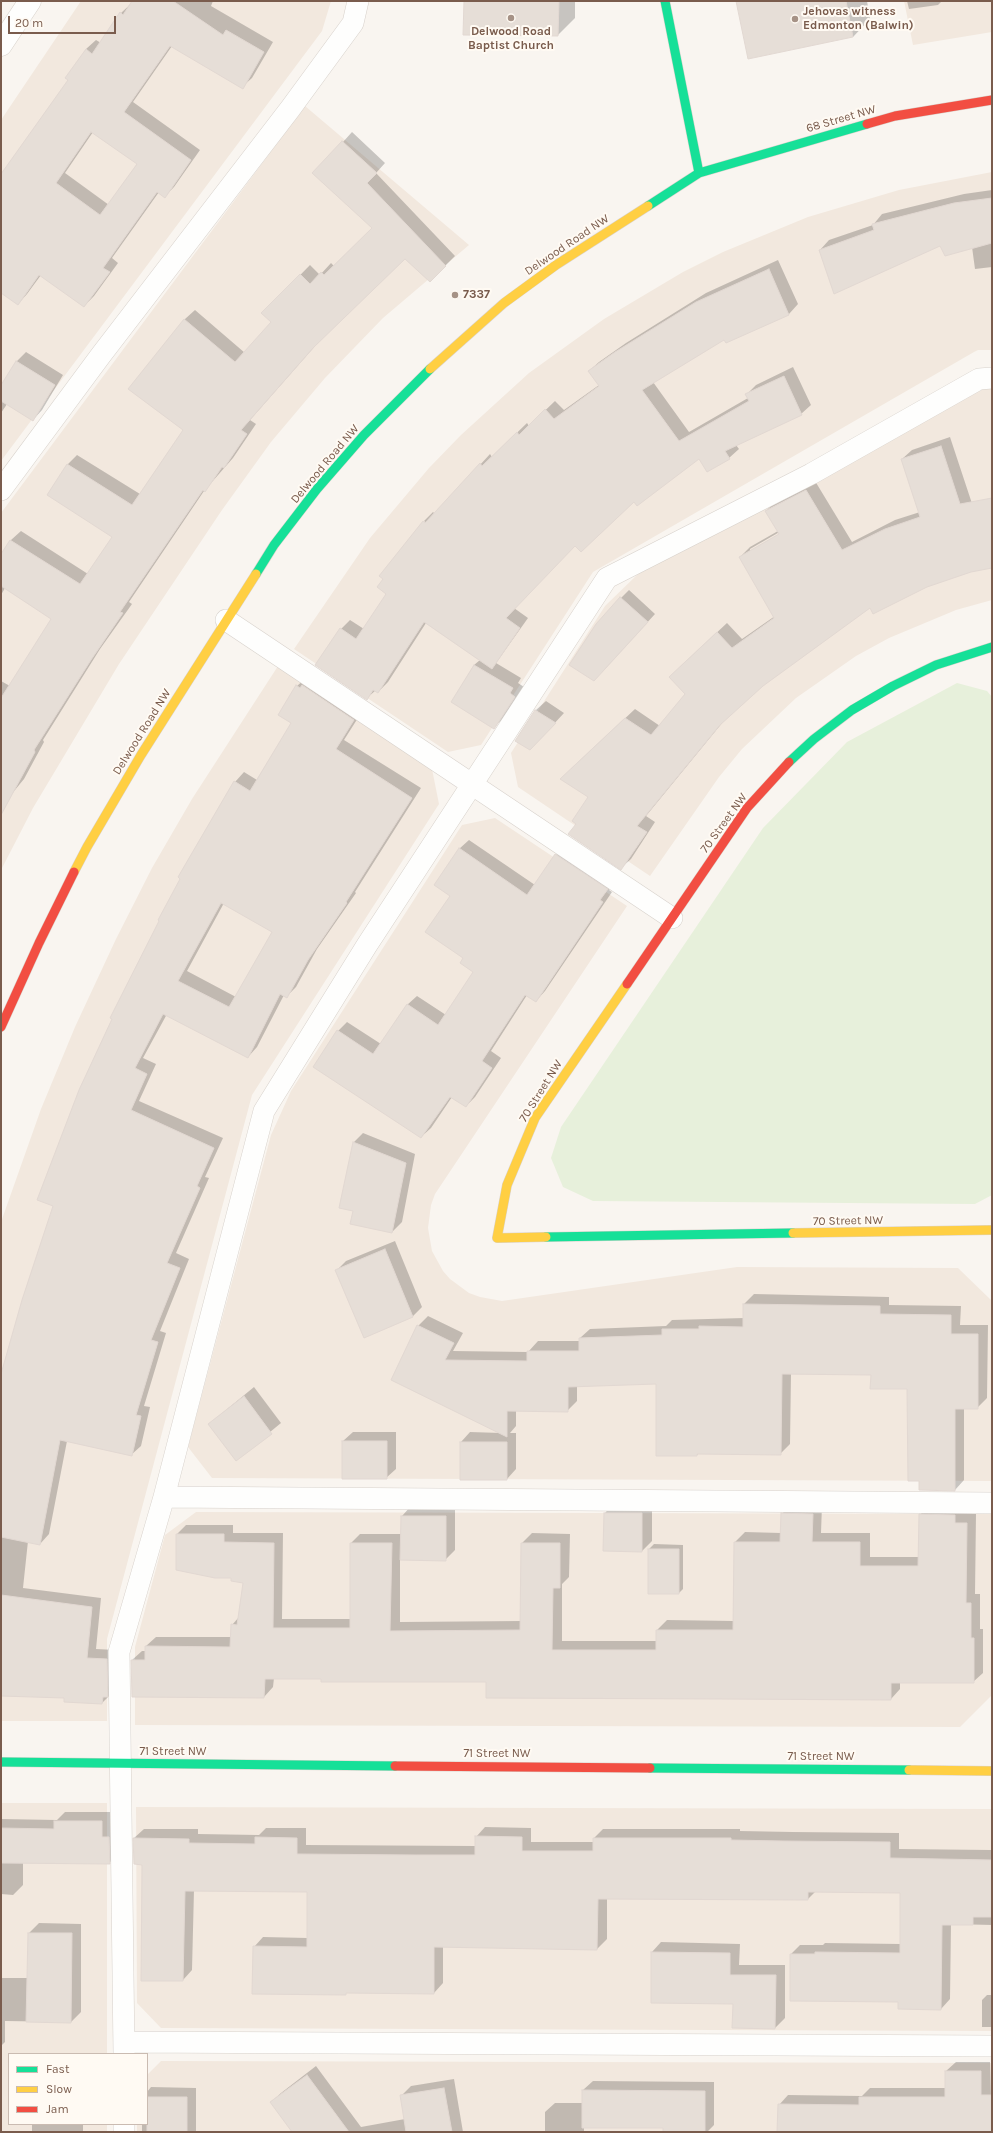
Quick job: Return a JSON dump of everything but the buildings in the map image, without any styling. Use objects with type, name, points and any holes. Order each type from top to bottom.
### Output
[{"type":"street","points":[[1,45],[30,1]]},
{"type":"street","points":[[665,1],[699,173]]},
{"type":"street","name":"68 Street NW","points":[[699,173],[895,116],[992,100]]},
{"type":"street","name":"Delwood Road NW","points":[[1,1027],[39,943],[88,847],[141,755],[274,545],[317,489],[364,435],[408,389],[455,345],[556,265],[699,173]]},
{"type":"street","name":"70 Street NW","points":[[992,647],[936,665],[893,686],[852,710],[814,739],[778,772],[747,808],[535,1118],[507,1185],[497,1238],[992,1230]]},
{"type":"street","name":"71 Street NW","points":[[1,1762],[992,1770]]},
{"type":"lane","points":[[1,490],[101,355],[290,109],[353,23],[358,1]]},
{"type":"lane","points":[[992,378],[979,379],[811,474],[607,578],[367,945],[264,1111],[164,1497],[119,1652],[124,2048],[992,2046]]},
{"type":"lane","points":[[226,620],[472,786],[672,918]]},
{"type":"lane","points":[[164,1497],[992,1503]]},
{"type":"shaded area","points":[[81,1],[331,1],[322,31],[1,461],[1,120]]},
{"type":"shaded area","points":[[904,1],[992,1],[992,32],[913,45]]},
{"type":"shaded area","points":[[305,106],[469,245],[383,318],[325,378],[271,442],[222,510],[119,664],[33,808],[1,870],[1,513]]},
{"type":"shaded area","points":[[992,172],[992,350],[978,350],[974,352],[593,572],[481,745],[448,752],[294,649],[370,538],[429,468],[461,435],[529,373],[604,319],[683,272],[723,252],[808,217],[899,190]]},
{"type":"shaded area","points":[[992,378],[992,600],[956,610],[889,638],[856,656],[796,698],[742,749],[719,777],[650,876],[518,787],[511,753],[605,606],[639,573]]},
{"type":"shaded area","points":[[278,666],[432,769],[439,804],[252,1095],[107,1639],[107,1721],[1,1721],[1,1222],[41,1109],[75,1027],[116,939],[152,868],[192,799]]},
{"type":"shaded area","points":[[495,818],[627,906],[435,1194],[431,1205],[428,1228],[432,1251],[443,1271],[450,1279],[469,1293],[480,1297],[502,1301],[737,1267],[958,1268],[991,1300],[992,1481],[212,1478],[188,1447],[271,1135],[291,1091],[462,825]]},
{"type":"shaded area","points":[[196,1512],[992,1514],[992,1695],[960,1727],[135,1725],[135,1647],[165,1535]]},
{"type":"shaded area","points":[[1,1803],[107,1803],[107,2053],[8,2053],[8,2125],[107,2125],[107,2132],[1,2132]]},
{"type":"shaded area","points":[[136,1807],[992,1809],[992,2031],[161,2028],[137,2003]]},
{"type":"shaded area","points":[[161,2061],[992,2063],[992,2132],[137,2132],[137,2125],[148,2125],[148,2074]]},
{"type":"green space","points":[[957,683],[987,691],[992,697],[992,1195],[975,1204],[593,1201],[563,1187],[551,1158],[561,1127],[763,828],[847,742]]},
{"type":"traffic: fast","points":[[665,1],[699,173]]},
{"type":"traffic: fast","points":[[648,206],[699,173],[867,124]]},
{"type":"traffic: fast","points":[[256,574],[274,545],[317,489],[364,435],[430,369]]},
{"type":"traffic: fast","points":[[789,762],[814,739],[852,710],[893,686],[936,665],[992,647]]},
{"type":"traffic: fast","points":[[546,1237],[793,1233]]},
{"type":"traffic: fast","points":[[1,1762],[395,1766]]},
{"type":"traffic: fast","points":[[650,1768],[909,1770]]},
{"type":"traffic: slow","points":[[430,369],[504,303],[556,265],[648,206]]},
{"type":"traffic: slow","points":[[74,872],[141,755],[256,574]]},
{"type":"traffic: slow","points":[[546,1237],[497,1238],[507,1185],[535,1118],[627,984]]},
{"type":"traffic: slow","points":[[793,1233],[992,1230]]},
{"type":"traffic: slow","points":[[909,1770],[992,1771]]},
{"type":"traffic: jam","points":[[867,124],[895,116],[992,100]]},
{"type":"traffic: jam","points":[[627,984],[747,808],[789,762]]},
{"type":"traffic: jam","points":[[1,1027],[39,943],[74,872]]},
{"type":"traffic: jam","points":[[395,1766],[650,1768]]},
{"type":"place","name":"Delwood Road Baptist Church","points":[[511,18]]},
{"type":"place","name":"Jehovas witness Edmonton (Balwin)","points":[[795,19]]},
{"type":"place","name":"7337","points":[[455,295]]}]
